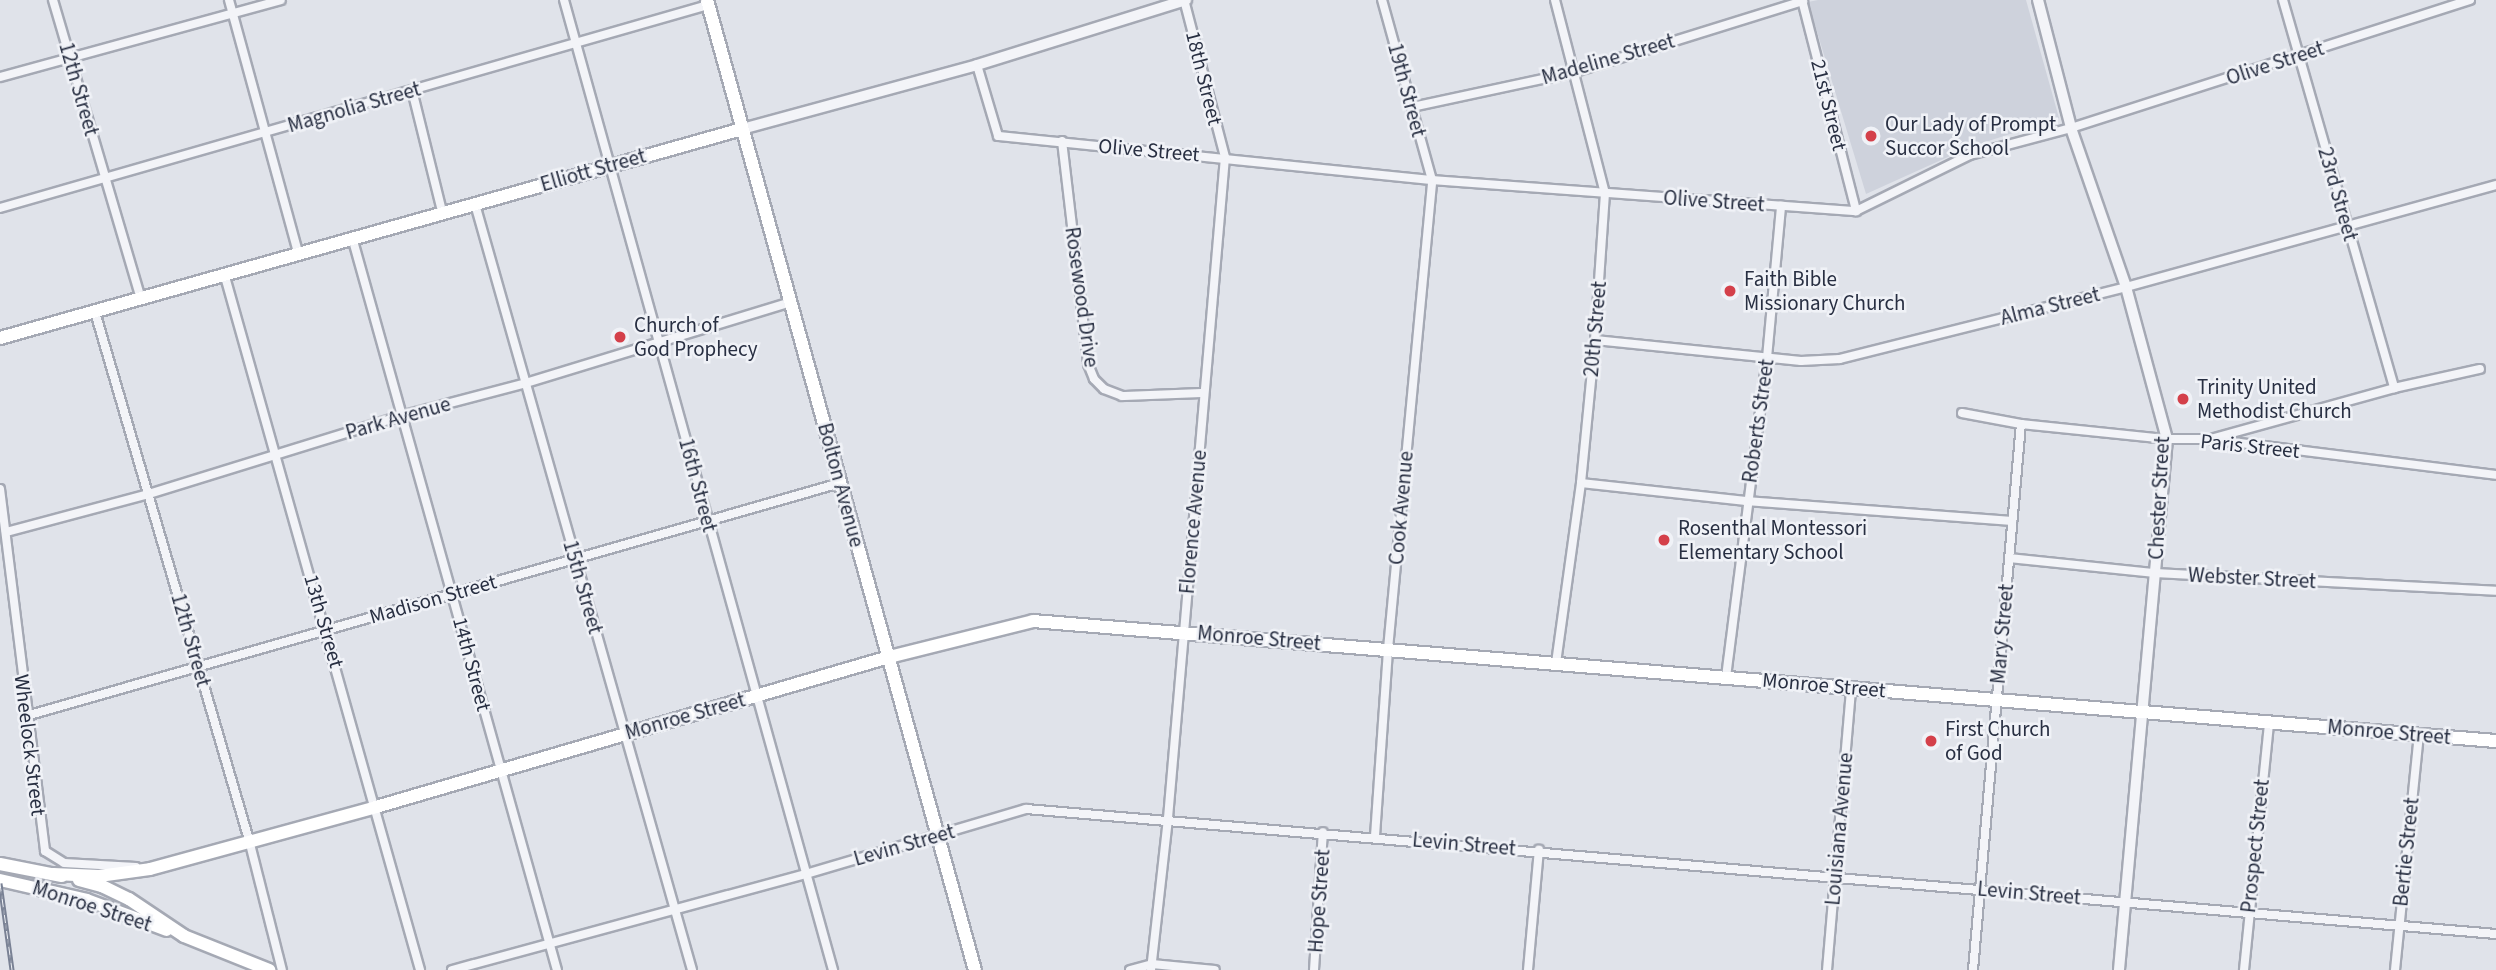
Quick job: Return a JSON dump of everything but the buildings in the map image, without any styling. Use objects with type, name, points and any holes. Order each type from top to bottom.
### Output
[{"type":"main road","name":"Bolton Avenue","points":[[707,3],[975,970]]},
{"type":"main road","name":"Elliott Street","points":[[0,338],[141,299],[224,272],[742,129]]},
{"type":"main road","name":"Monroe Street","points":[[53,874],[99,876],[150,869],[376,807],[889,657],[1033,621],[2496,741]]},
{"type":"main road","points":[[0,864],[102,886],[129,899],[184,936],[269,970]]},
{"type":"main road","name":"Monroe Street","points":[[0,880],[87,900],[184,936]]},
{"type":"street","name":"12th Street","points":[[53,0],[141,299]]},
{"type":"street","points":[[229,0],[299,253]]},
{"type":"street","points":[[0,76],[281,0]]},
{"type":"street","name":"16th Street","points":[[564,0],[833,970]]},
{"type":"street","name":"Elliott Street","points":[[742,129],[977,65],[1185,0]]},
{"type":"street","name":"18th Street","points":[[1185,0],[1224,157]]},
{"type":"street","name":"19th Street","points":[[1382,0],[1432,180]]},
{"type":"street","name":"20th Street","points":[[1555,0],[1605,193],[1595,340],[1581,484],[1556,663]]},
{"type":"street","name":"Chester Street","points":[[2038,0],[2071,128],[2126,288],[2167,439],[2119,970]]},
{"type":"street","name":"23rd Street","points":[[2283,0],[2394,388]]},
{"type":"street","name":"Olive Street","points":[[977,65],[998,136],[1432,180],[1856,211],[1970,155],[2071,128],[2470,0]]},
{"type":"street","name":"Madeline Street","points":[[1412,107],[1574,72],[1802,1]]},
{"type":"street","name":"21st Street","points":[[1802,1],[1856,211]]},
{"type":"street","name":"Magnolia Street","points":[[0,208],[707,3]]},
{"type":"street","points":[[412,90],[442,211]]},
{"type":"street","name":"Rosewood Drive","points":[[1062,141],[1088,364],[1094,379],[1104,389],[1122,396],[1204,393]]},
{"type":"street","name":"Florence Avenue","points":[[1152,967],[1168,818],[1224,157]]},
{"type":"street","name":"Cook Avenue","points":[[1375,836],[1388,649],[1432,180]]},
{"type":"street","name":"Alma Street","points":[[1595,340],[1801,361],[1840,359],[2126,288],[2496,185]]},
{"type":"street","name":"15th Street","points":[[475,204],[692,970]]},
{"type":"street","name":"Roberts Street","points":[[1726,677],[1746,500],[1767,358],[1782,206]]},
{"type":"street","name":"14th Street","points":[[352,237],[404,415],[557,970]]},
{"type":"street","name":"13th Street","points":[[224,272],[420,970]]},
{"type":"street","name":"Park Avenue","points":[[6,532],[149,494],[404,415],[526,383],[791,302]]},
{"type":"street","name":"12th Street","points":[[95,312],[249,840],[282,970]]},
{"type":"street","points":[[2208,439],[2394,388],[2480,369]]},
{"type":"street","name":"Paris Street","points":[[1962,413],[2021,424],[2167,439],[2208,439],[2496,475]]},
{"type":"street","name":"Mary Street","points":[[1973,970],[2021,424]]},
{"type":"street","name":"Madison Street","points":[[26,716],[839,483]]},
{"type":"street","points":[[1581,484],[2012,521]]},
{"type":"street","name":"Wheelock Street","points":[[0,489],[26,716],[45,851],[64,863],[115,864],[150,869]]},
{"type":"street","name":"Webster Street","points":[[2009,558],[2155,573],[2496,591]]},
{"type":"street","name":"Louisiana Avenue","points":[[1827,970],[1851,688]]},
{"type":"street","name":"Prospect Street","points":[[2244,970],[2269,722]]},
{"type":"street","name":"Bertie Street","points":[[2395,970],[2418,735]]},
{"type":"street","name":"Levin Street","points":[[452,970],[674,907],[806,874],[1026,808],[1168,818],[2496,934]]},
{"type":"street","name":"Hope Street","points":[[1314,970],[1323,832]]},
{"type":"street","points":[[1528,970],[1539,850]]},
{"type":"street","points":[[1130,970],[1152,967],[1215,970]]},
{"type":"shaded area","points":[[2026,0],[2059,118],[1970,147],[1866,194],[1808,2]]},
{"type":"railway","points":[[0,883],[12,970]]},
{"type":"place","name":"Our Lady of Prompt Succor School","points":[[1871,136]]},
{"type":"place","name":"Faith Bible Missionary Church","points":[[1730,291]]},
{"type":"place","name":"Church of God Prophecy","points":[[620,337]]},
{"type":"place","name":"Trinity United Methodist Church","points":[[2183,399]]},
{"type":"place","name":"Rosenthal Montessori Elementary School","points":[[1664,540]]},
{"type":"place","name":"First Church of God","points":[[1931,741]]}]
